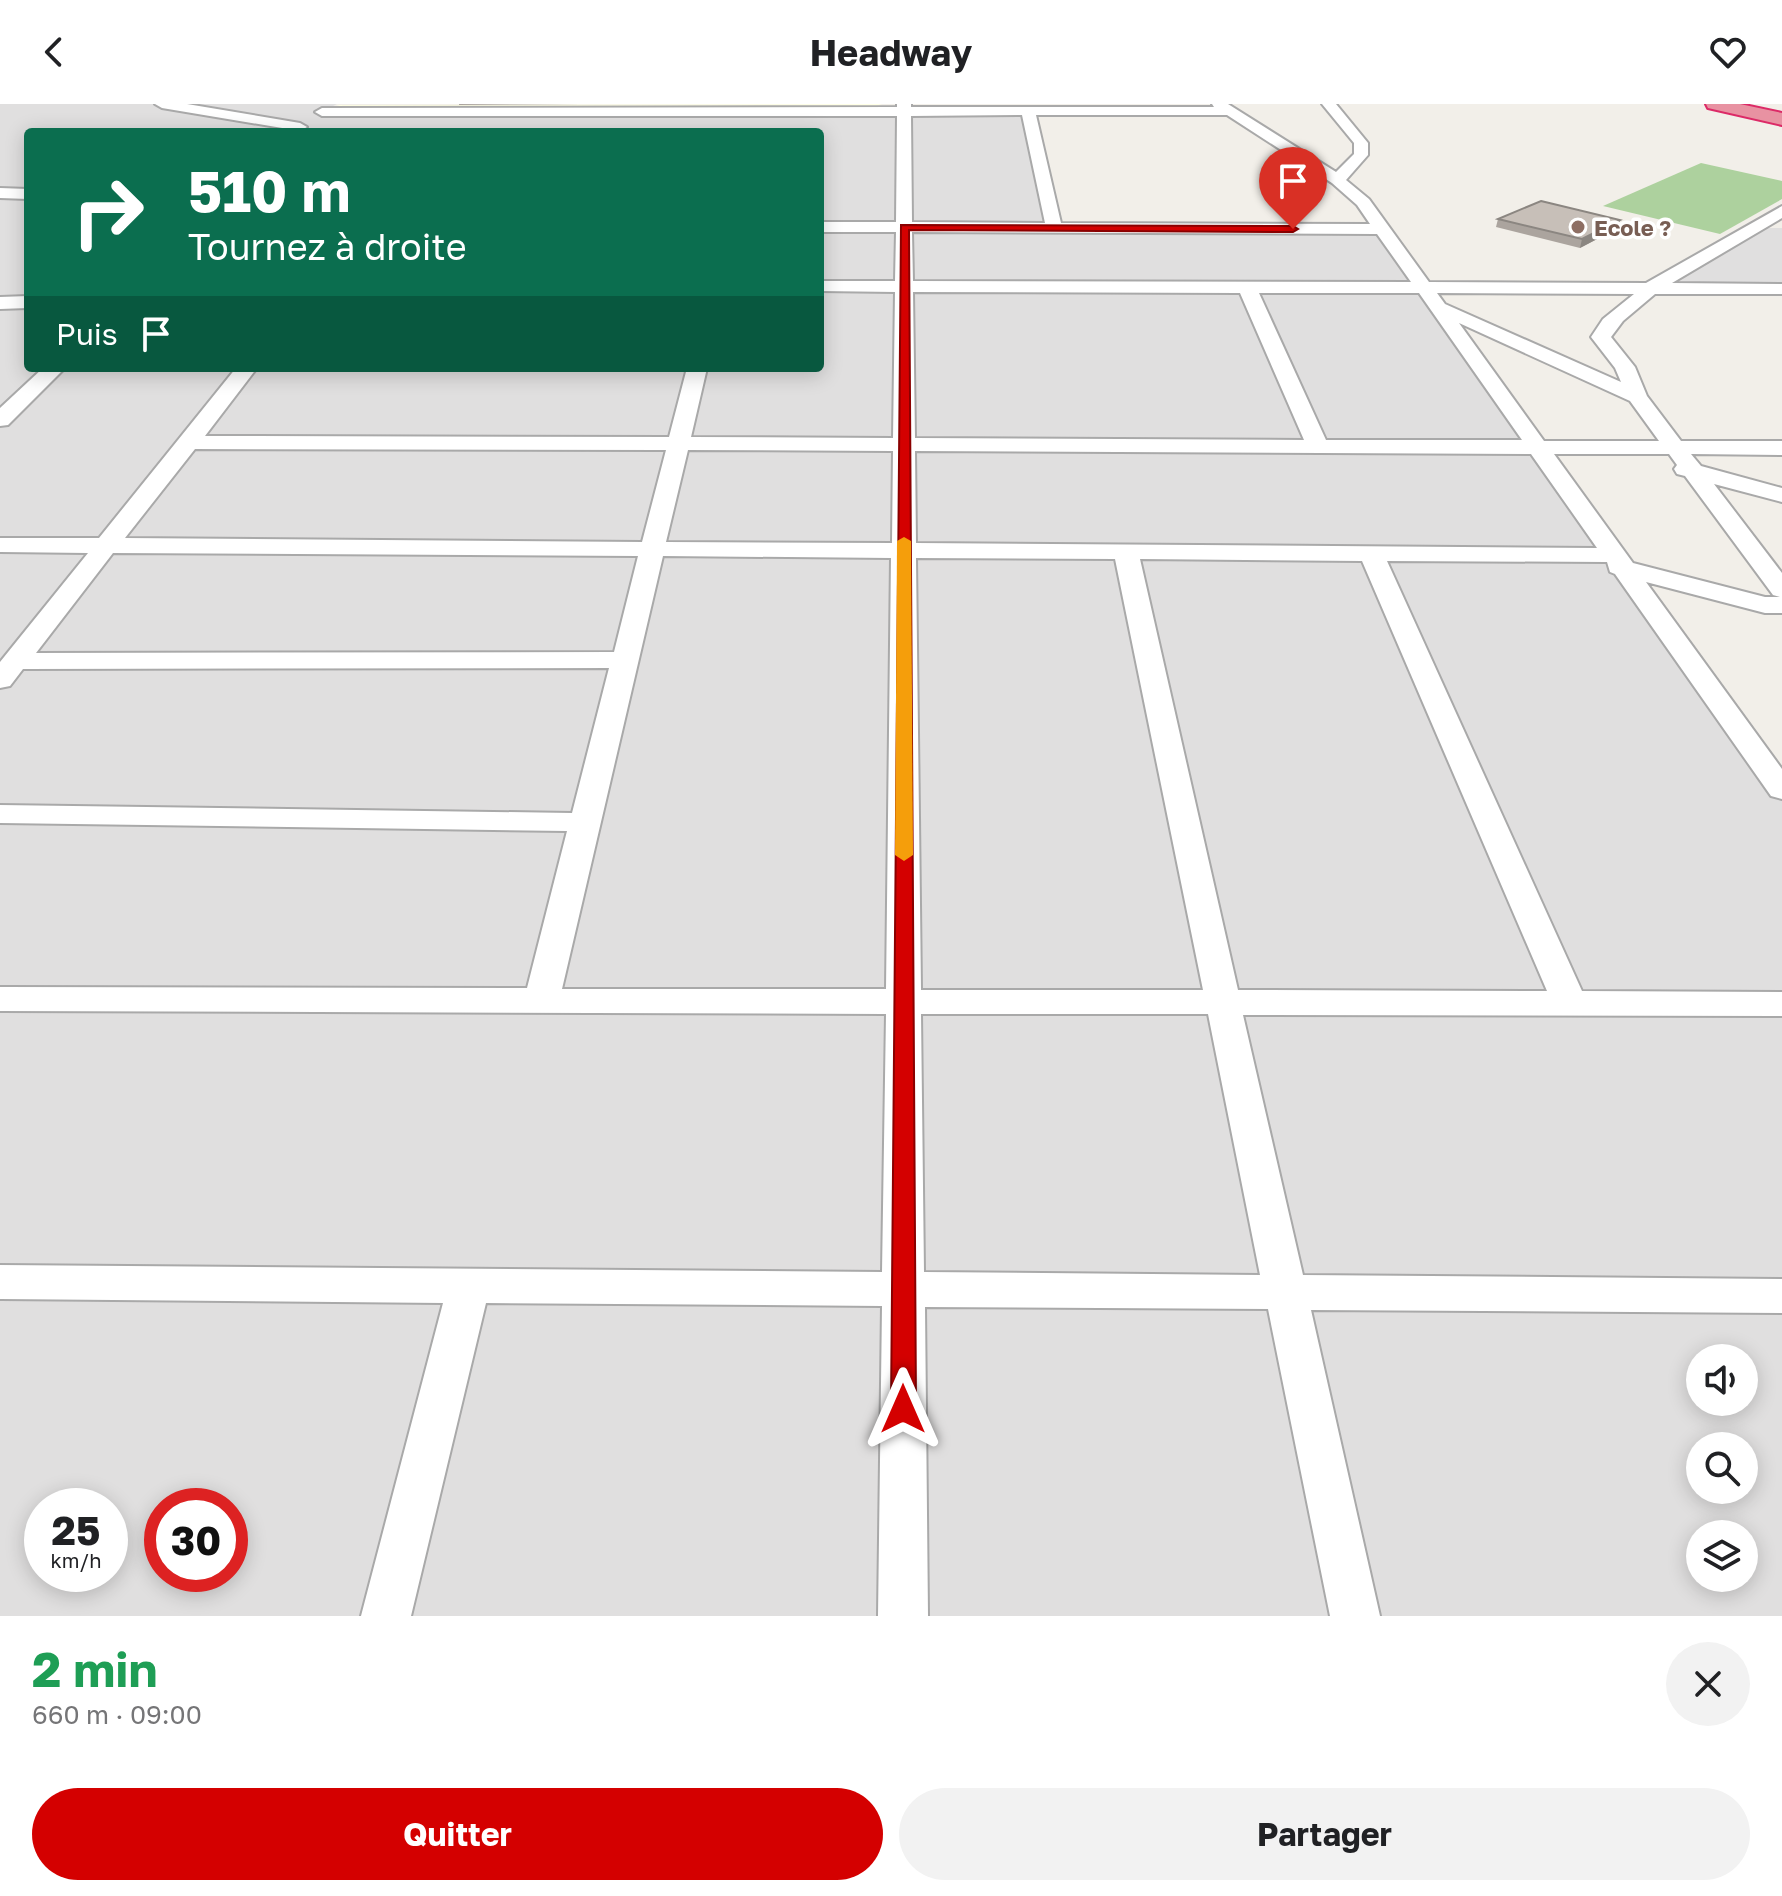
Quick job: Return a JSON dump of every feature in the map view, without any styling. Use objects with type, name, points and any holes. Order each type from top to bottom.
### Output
[{"type":"highway","points":[[1715,104],[1782,119]]},
{"type":"street","points":[[162,104],[295,128]]},
{"type":"street","points":[[1329,104],[1361,143],[1361,155],[1337,180]]},
{"type":"street","points":[[302,128],[324,108],[449,112],[904,108],[1028,111],[1225,107],[1337,180],[1363,202],[1782,790]]},
{"type":"street","points":[[903,1616],[904,108]]},
{"type":"street","points":[[755,128],[759,111]]},
{"type":"street","points":[[1028,111],[1054,228]]},
{"type":"street","points":[[436,128],[449,112]]},
{"type":"street","points":[[0,193],[24,194]]},
{"type":"street","points":[[1782,211],[1651,288],[1640,300],[1606,324],[1601,337],[1625,367],[1637,397],[1782,590]]},
{"type":"street","points":[[824,227],[1383,229]]},
{"type":"street","points":[[1753,228],[1782,228]]},
{"type":"street","points":[[824,286],[1247,287],[1432,298],[1651,288],[1782,289]]},
{"type":"street","points":[[1247,287],[1318,446]]},
{"type":"street","points":[[1432,298],[1510,342],[1637,397]]},
{"type":"street","points":[[0,303],[24,302]]},
{"type":"street","points":[[0,420],[51,372]]},
{"type":"street","points":[[8,670],[244,372]]},
{"type":"street","points":[[541,1001],[696,372]]},
{"type":"street","points":[[188,442],[1782,448]]},
{"type":"street","points":[[1538,447],[1692,470],[1782,495]]},
{"type":"street","points":[[0,545],[1565,554],[1620,561],[1765,605],[1782,605]]},
{"type":"street","points":[[1126,552],[1355,1616]]},
{"type":"street","points":[[1371,553],[1570,1004]]},
{"type":"street","points":[[8,670],[625,660]]},
{"type":"street","points":[[0,814],[585,822]]},
{"type":"street","points":[[0,999],[1782,1004]]},
{"type":"street","points":[[0,1282],[1782,1296]]},
{"type":"street","points":[[386,1616],[469,1286]]},
{"type":"shaded area","points":[[0,104],[337,104],[323,111],[1028,111],[1055,228],[1383,229],[1782,790],[1782,1616],[0,1616]]},
{"type":"shaded area","points":[[882,104],[872,107],[336,105]]},
{"type":"shaded area","points":[[1753,228],[1782,228],[1782,289],[1651,288]]},
{"type":"green space","points":[[1701,163],[1782,181],[1782,199],[1720,234],[1603,206]]},
{"type":"building","points":[[1541,201],[1620,220],[1582,239],[1498,219]]},
{"type":"slow traffic","points":[[904,541],[904,855]]},
{"type":"place","name":"Ecole ?","points":[[1578,227]]},
{"type":"route","points":[[903,1409],[904,227],[1293,229]]}]
